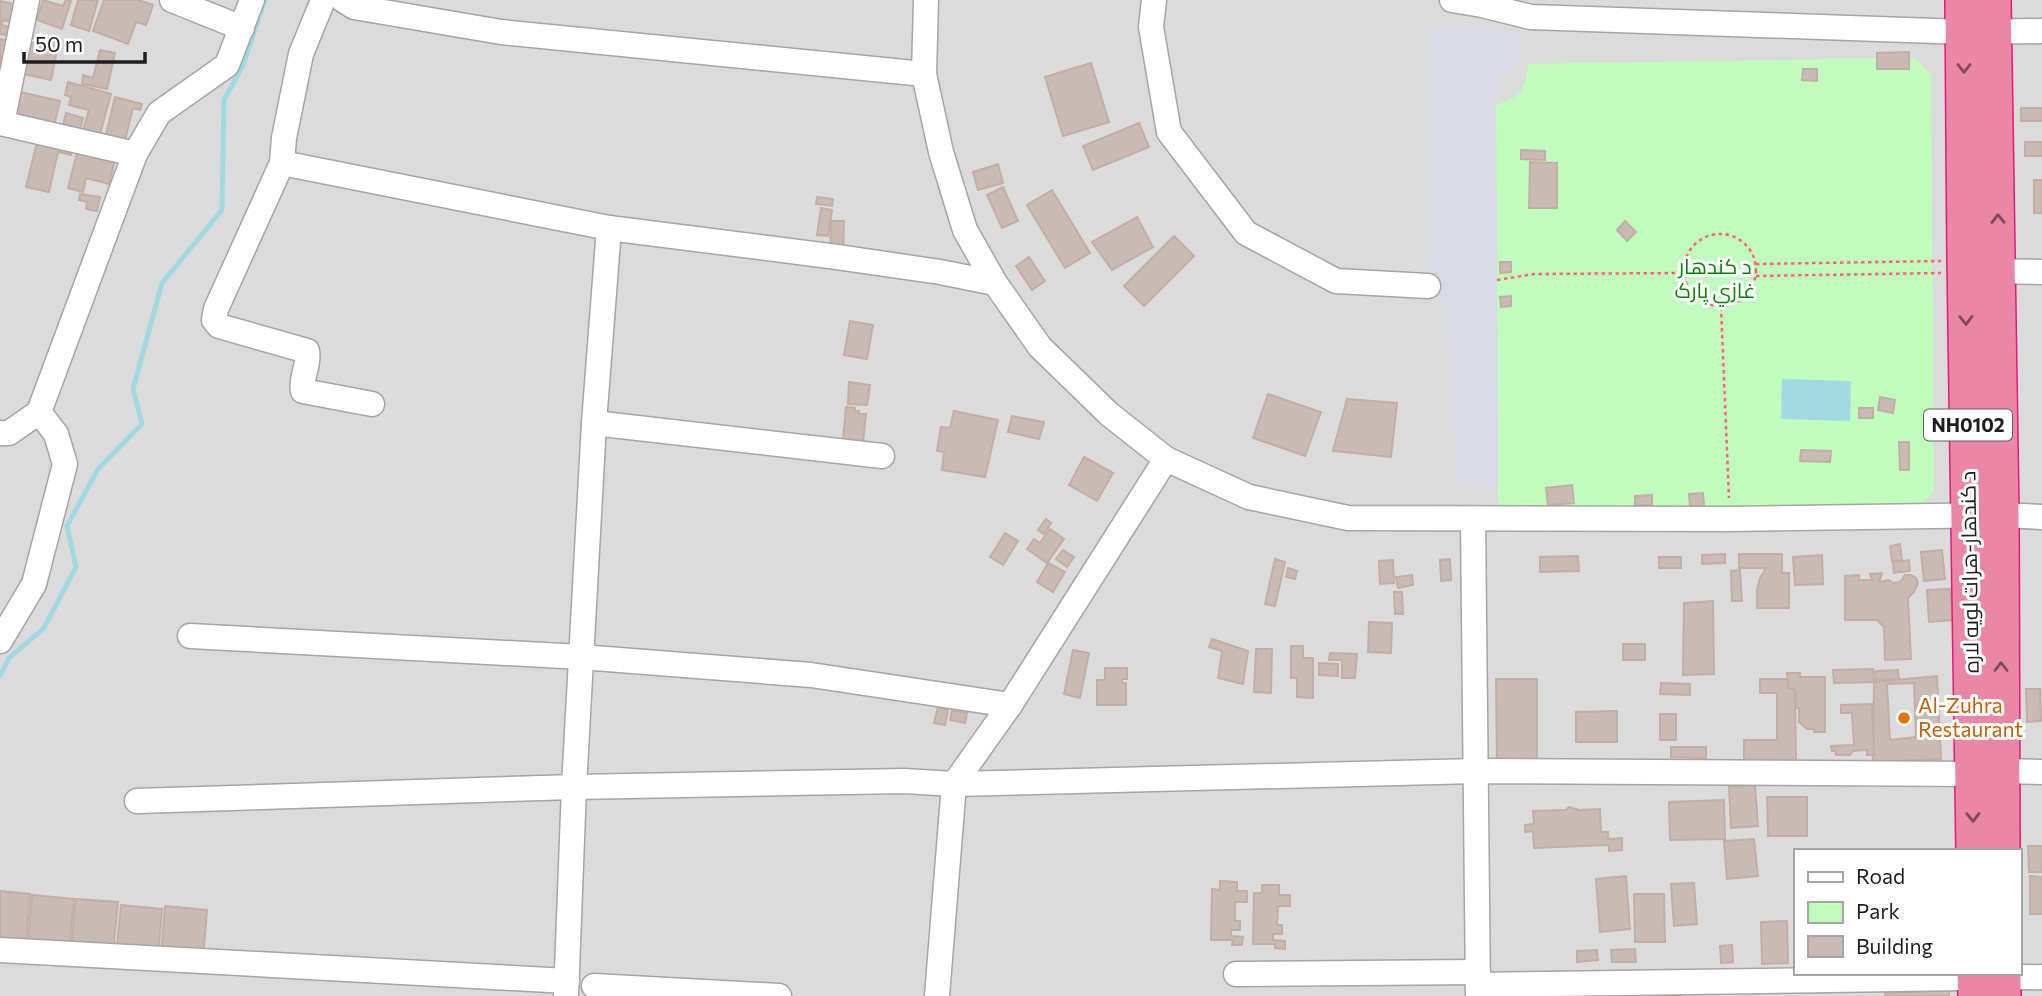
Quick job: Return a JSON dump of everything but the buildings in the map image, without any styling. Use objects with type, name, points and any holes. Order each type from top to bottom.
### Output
[{"type":"highway","name":"د کندهار-هرات لويه لاره","points":[[1978,16],[1976,268],[1992,776],[2002,849]]},
{"type":"highway","name":"د کندهار-هرات لويه لاره","points":[[1974,849],[1992,776]]},
{"type":"street","points":[[27,0],[1,123],[135,154]]},
{"type":"street","points":[[172,0],[242,28]]},
{"type":"street","points":[[0,433],[9,433],[40,412],[135,154],[159,113],[228,65],[252,0]]},
{"type":"street","points":[[323,0],[300,54],[282,163],[216,310],[214,320],[219,326],[307,351],[309,357],[303,391],[372,404]]},
{"type":"street","points":[[343,0],[354,7],[501,32],[924,74]]},
{"type":"street","points":[[926,0],[924,74],[940,152],[965,230],[995,283],[1040,347],[1109,414],[1166,459],[1249,497],[1348,518],[1473,520],[2042,517]]},
{"type":"street","points":[[1154,0],[1151,27],[1169,132],[1246,233],[1336,281],[1428,286]]},
{"type":"street","points":[[1452,0],[1531,17],[1978,16],[2042,31]]},
{"type":"street","points":[[282,163],[609,228],[837,257],[995,283]]},
{"type":"street","points":[[0,950],[567,988],[581,657],[594,423],[609,228]]},
{"type":"street","points":[[1976,268],[2042,272]]},
{"type":"street","points":[[0,640],[34,584],[65,464],[56,434],[40,412]]},
{"type":"street","points":[[594,423],[881,456]]},
{"type":"street","points":[[937,996],[954,783],[1010,705],[1166,459]]},
{"type":"street","points":[[1473,520],[1478,984]]},
{"type":"street","points":[[190,636],[581,657],[811,676],[1010,705]]},
{"type":"street","points":[[137,801],[574,787],[905,781],[954,783],[1476,771],[1992,776],[2042,772]]},
{"type":"street","points":[[1236,974],[1478,984],[1989,982],[2042,977]]},
{"type":"street","points":[[594,986],[779,996]]},
{"type":"path","points":[[1722,234],[1744,243],[1752,252],[1756,264],[1753,286],[1748,294],[1731,306],[1710,306],[1700,301],[1686,284],[1685,261],[1690,250],[1710,235],[1722,234]]},
{"type":"path","points":[[1756,264],[1976,268]]},
{"type":"path","points":[[1756,276],[1976,268]]},
{"type":"path","points":[[1497,280],[1534,274],[1684,273]]},
{"type":"path","points":[[1721,307],[1730,519]]},
{"type":"shaded area","points":[[0,0],[2042,0],[2042,996],[0,996]]},
{"type":"shaded area","points":[[1431,28],[1513,29],[1521,40],[1517,64],[1494,79],[1498,487],[1457,482],[1447,308],[1428,274]]},
{"type":"green space","name":"د کندهار غازي پارک","points":[[1915,58],[1931,74],[1934,492],[1920,506],[1500,510],[1496,105],[1512,99],[1521,91],[1528,64]]},
{"type":"water","points":[[1782,379],[1851,381],[1850,421],[1781,419]]},
{"type":"waterway","points":[[0,676],[9,658],[44,628],[76,567],[67,526],[98,469],[142,424],[133,389],[162,283],[222,210],[224,100],[243,65],[265,0]]},
{"type":"place","name":"Al-Zuhra Restaurant","points":[[1904,718]]}]
